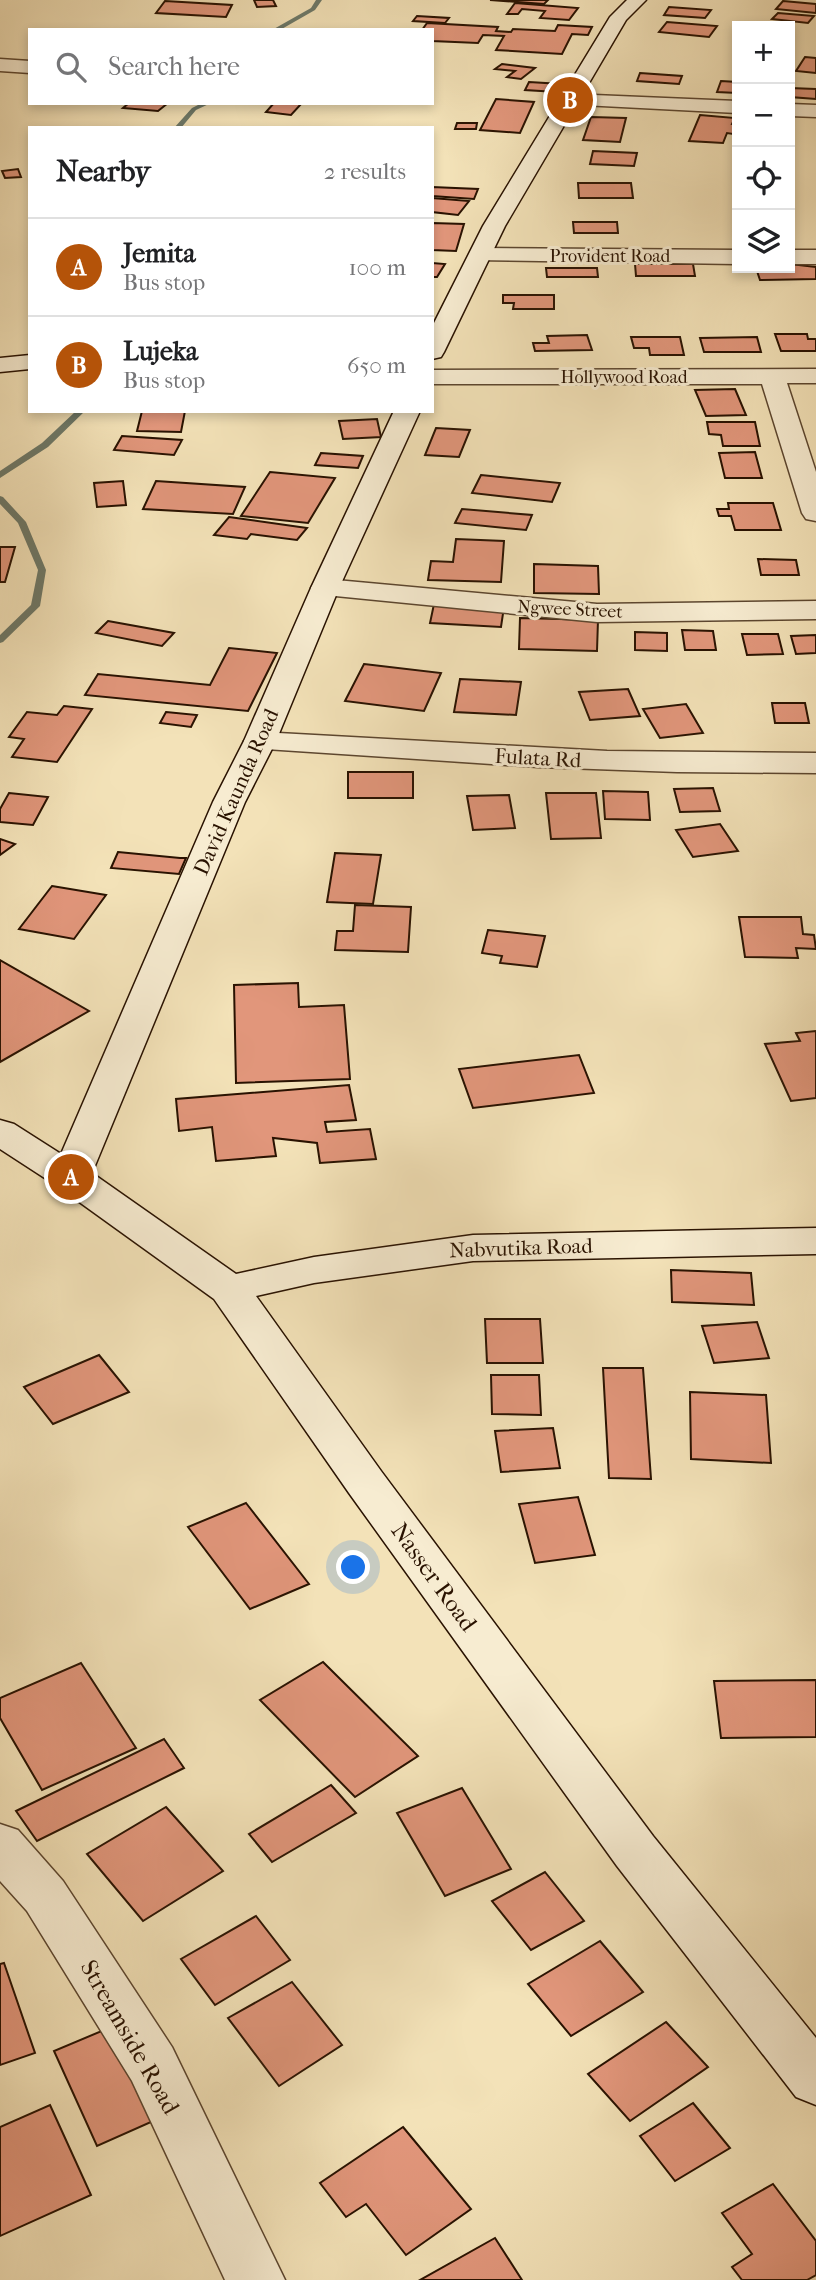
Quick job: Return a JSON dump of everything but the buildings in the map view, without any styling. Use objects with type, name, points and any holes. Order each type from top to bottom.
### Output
[{"type":"street","points":[[434,348],[494,226],[620,17],[637,0]]},
{"type":"street","points":[[0,65],[28,67]]},
{"type":"street","points":[[570,100],[732,107]]},
{"type":"street","points":[[795,110],[816,111]]},
{"type":"street","name":"Provident Road","points":[[482,255],[732,257]]},
{"type":"street","points":[[795,257],[816,257]]},
{"type":"street","points":[[0,365],[28,362]]},
{"type":"street","name":"Hollywood Road","points":[[434,377],[816,376]]},
{"type":"street","points":[[772,377],[816,513]]},
{"type":"street","name":"David Kaunda Road","points":[[71,1177],[229,802],[260,741],[406,413]]},
{"type":"street","name":"Ngwee Street","points":[[326,588],[597,612],[816,610]]},
{"type":"street","name":"Fulata Rd","points":[[260,741],[550,759],[715,765],[816,763]]},
{"type":"street","name":"Nasser Road","points":[[0,1132],[71,1177],[229,1289],[365,1482],[635,1851],[816,2080]]},
{"type":"street","name":"Nabvutika Road","points":[[229,1289],[314,1270],[473,1248],[816,1241]]},
{"type":"street","name":"Streamside Road","points":[[0,1845],[45,1896],[152,2064],[255,2280]]},
{"type":"waterway","points":[[279,28],[313,9],[319,0]]},
{"type":"waterway","points":[[179,126],[194,109],[203,105]]},
{"type":"waterway","points":[[0,475],[45,445],[79,413]]},
{"type":"waterway","points":[[0,499],[22,522],[42,570],[35,606],[0,640]]},
{"type":"place","name":"Lujeka","points":[[570,100]]},
{"type":"place","name":"Jemita","points":[[71,1177]]}]
